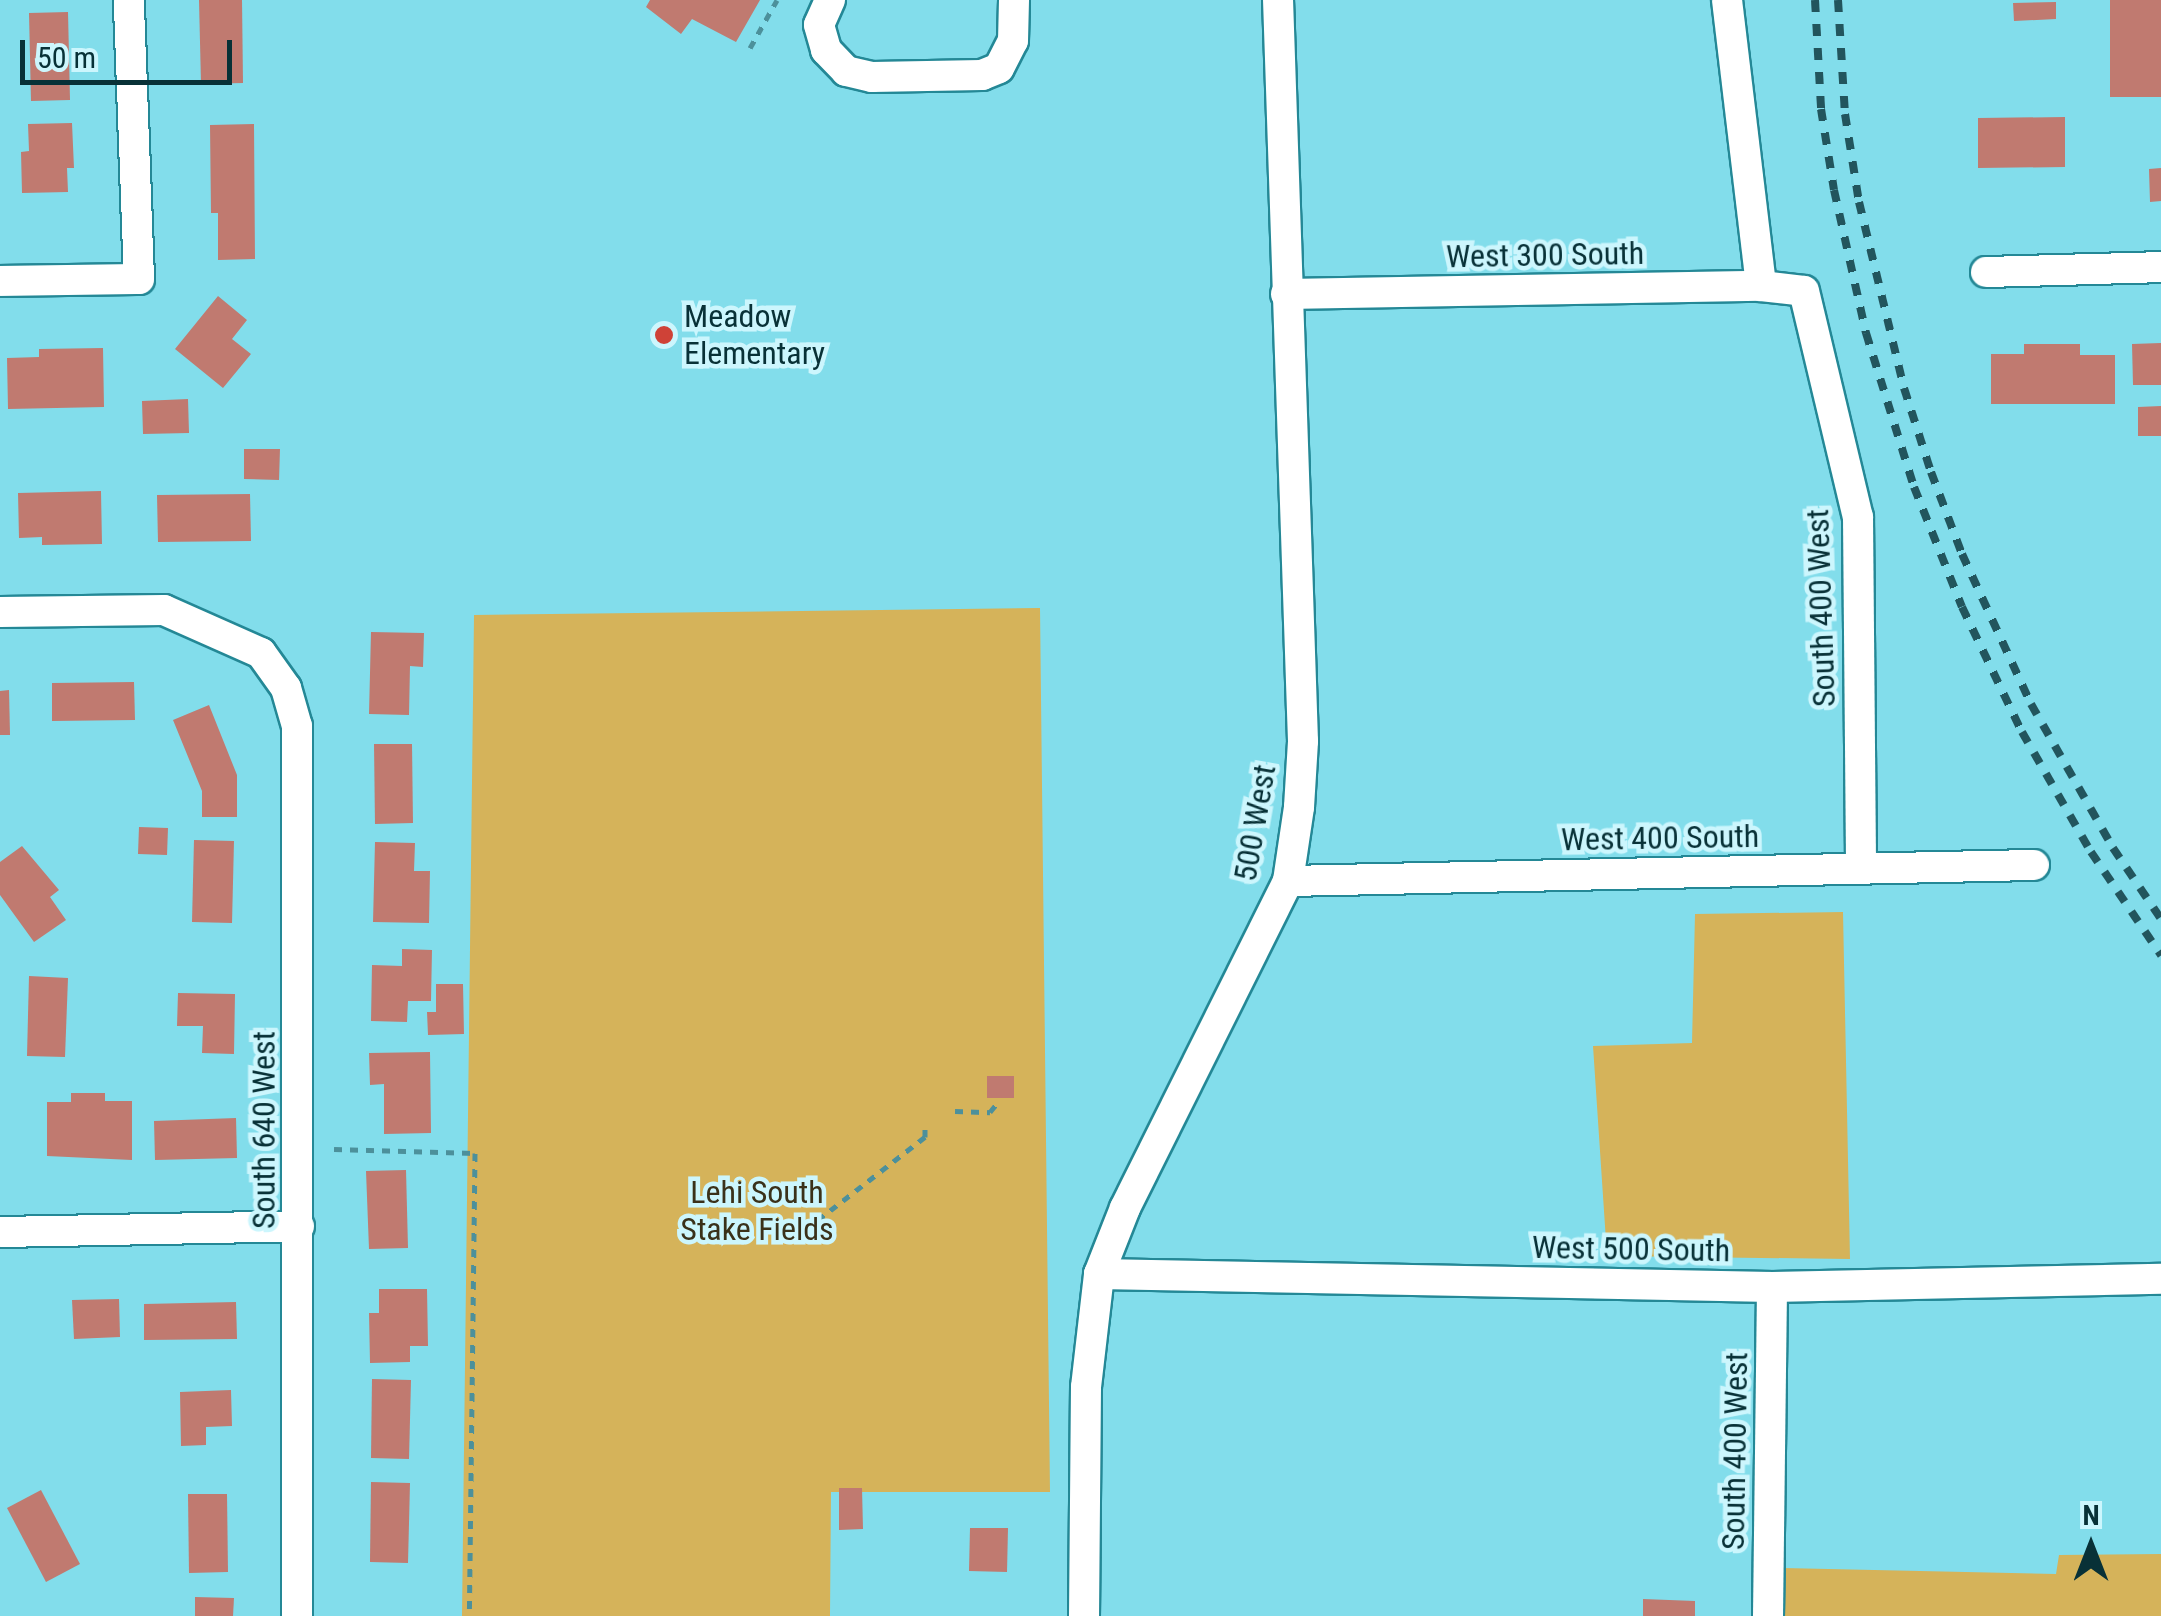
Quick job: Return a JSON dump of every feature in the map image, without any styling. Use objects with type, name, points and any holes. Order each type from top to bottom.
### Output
[{"type":"street","points":[[0,281],[140,280],[129,0]]},
{"type":"street","points":[[830,0],[819,26],[826,50],[846,70],[872,77],[982,75],[998,68],[1013,41],[1014,0]]},
{"type":"street","name":"500 West","points":[[1084,1616],[1086,1387],[1099,1274],[1126,1208],[1288,881],[1303,741],[1278,0]]},
{"type":"street","points":[[1727,0],[1761,286]]},
{"type":"street","points":[[1986,272],[2161,267]]},
{"type":"street","name":"West 300 South","points":[[1286,294],[1761,286],[1804,291]]},
{"type":"street","name":"South 400 West","points":[[1804,291],[1858,517],[1860,868]]},
{"type":"street","name":"South 640 West","points":[[0,612],[164,610],[261,653],[286,688],[297,726],[298,1616]]},
{"type":"street","name":"West 400 South","points":[[1288,881],[2034,865]]},
{"type":"street","points":[[0,1232],[299,1226]]},
{"type":"street","name":"West 500 South","points":[[1099,1274],[1772,1287],[2161,1279]]},
{"type":"street","name":"South 400 West","points":[[1768,1616],[1772,1287]]},
{"type":"path","points":[[750,48],[777,0]]},
{"type":"path","points":[[955,1111],[990,1112],[999,1101]]},
{"type":"path","points":[[805,1230],[925,1137],[925,1127]]},
{"type":"path","points":[[334,1149],[475,1152],[469,1616]]},
{"type":"green space","name":"Lehi South Stake Fields","points":[[1040,608],[1050,1492],[831,1492],[830,1616],[462,1616],[474,615]]},
{"type":"green space","points":[[1843,912],[1850,1259],[1607,1256],[1593,1046],[1692,1043],[1695,914]]},
{"type":"green space","points":[[2161,1554],[2161,1616],[1782,1616],[1783,1568],[2056,1574],[2059,1555]]},
{"type":"building","points":[[199,0],[242,0],[243,83],[201,84]]},
{"type":"building","points":[[650,0],[760,0],[736,42],[692,19],[681,34],[646,7]]},
{"type":"building","points":[[2110,0],[2161,0],[2161,97],[2110,97]]},
{"type":"building","points":[[2056,2],[2056,19],[2014,21],[2013,3]]},
{"type":"building","points":[[68,12],[70,100],[31,101],[29,13]]},
{"type":"building","points":[[2065,117],[2065,167],[1978,168],[1978,118]]},
{"type":"building","points":[[72,123],[74,168],[67,168],[68,192],[22,193],[21,152],[29,151],[28,124]]},
{"type":"building","points":[[254,124],[255,259],[218,260],[218,213],[211,213],[210,125]]},
{"type":"building","points":[[2161,168],[2161,201],[2150,202],[2149,169]]},
{"type":"building","points":[[218,296],[247,320],[232,339],[251,354],[223,388],[175,349]]},
{"type":"building","points":[[2161,343],[2161,385],[2133,385],[2132,344]]},
{"type":"building","points":[[2024,344],[2080,344],[2080,355],[2115,355],[2115,404],[1991,404],[1991,354],[2024,354]]},
{"type":"building","points":[[103,348],[104,407],[8,409],[7,358],[39,357],[39,349]]},
{"type":"building","points":[[188,399],[189,433],[143,434],[142,401]]},
{"type":"building","points":[[2161,406],[2161,436],[2138,436],[2138,407]]},
{"type":"building","points":[[244,449],[280,449],[279,480],[244,479]]},
{"type":"building","points":[[101,491],[102,544],[42,545],[42,537],[19,538],[18,493]]},
{"type":"building","points":[[250,494],[251,541],[158,542],[157,495]]},
{"type":"building","points":[[371,632],[424,633],[423,667],[410,666],[409,715],[369,714]]},
{"type":"building","points":[[134,682],[135,720],[52,721],[52,683]]},
{"type":"building","points":[[9,690],[10,735],[0,735],[0,691]]},
{"type":"building","points":[[209,705],[237,775],[237,817],[202,817],[202,791],[173,720]]},
{"type":"building","points":[[374,744],[412,744],[413,823],[375,824]]},
{"type":"building","points":[[139,827],[168,828],[167,855],[138,854]]},
{"type":"building","points":[[194,840],[234,841],[232,923],[192,922]]},
{"type":"building","points":[[375,842],[415,843],[414,871],[430,871],[429,923],[373,922]]},
{"type":"building","points":[[22,846],[59,890],[50,897],[66,920],[34,942],[0,895],[0,862]]},
{"type":"building","points":[[402,949],[432,950],[431,1001],[408,1001],[407,1022],[371,1021],[372,965],[402,966]]},
{"type":"building","points":[[29,976],[68,978],[65,1057],[27,1056]]},
{"type":"building","points":[[436,984],[463,984],[464,1034],[428,1035],[427,1012],[436,1012]]},
{"type":"building","points":[[178,993],[235,994],[234,1054],[202,1053],[203,1026],[177,1026]]},
{"type":"building","points":[[430,1052],[431,1133],[384,1134],[384,1084],[370,1085],[369,1053]]},
{"type":"building","points":[[987,1076],[1014,1076],[1014,1098],[987,1098]]},
{"type":"building","points":[[71,1093],[105,1093],[105,1101],[132,1101],[132,1160],[47,1156],[47,1102],[71,1102]]},
{"type":"building","points":[[236,1118],[237,1158],[155,1160],[154,1121]]},
{"type":"building","points":[[406,1170],[408,1248],[369,1249],[366,1171]]},
{"type":"building","points":[[379,1289],[427,1289],[428,1346],[410,1346],[410,1362],[370,1363],[369,1313],[379,1313]]},
{"type":"building","points":[[119,1299],[120,1337],[74,1339],[72,1300]]},
{"type":"building","points":[[236,1302],[237,1339],[144,1340],[144,1304]]},
{"type":"building","points":[[372,1379],[411,1380],[409,1459],[371,1458]]},
{"type":"building","points":[[231,1390],[232,1426],[206,1427],[206,1445],[181,1446],[180,1392]]},
{"type":"building","points":[[371,1482],[410,1483],[408,1563],[370,1562]]},
{"type":"building","points":[[839,1488],[862,1488],[863,1529],[839,1530]]},
{"type":"building","points":[[41,1490],[80,1564],[46,1582],[7,1508]]},
{"type":"building","points":[[188,1494],[227,1494],[228,1572],[189,1573]]},
{"type":"building","points":[[970,1528],[1008,1528],[1007,1572],[969,1571]]},
{"type":"building","points":[[195,1597],[234,1598],[233,1616],[195,1616]]},
{"type":"building","points":[[1643,1599],[1695,1601],[1695,1616],[1643,1616]]},
{"type":"railway","points":[[1815,0],[1821,109],[1834,190],[1866,333],[1914,487],[1962,607],[2022,732],[2091,852],[2161,955]]},
{"type":"railway","points":[[1838,0],[1845,114],[1859,202],[1904,388],[1931,472],[1962,554],[2031,704],[2113,848],[2161,919]]},
{"type":"place","name":"Meadow Elementary","points":[[664,335]]}]
